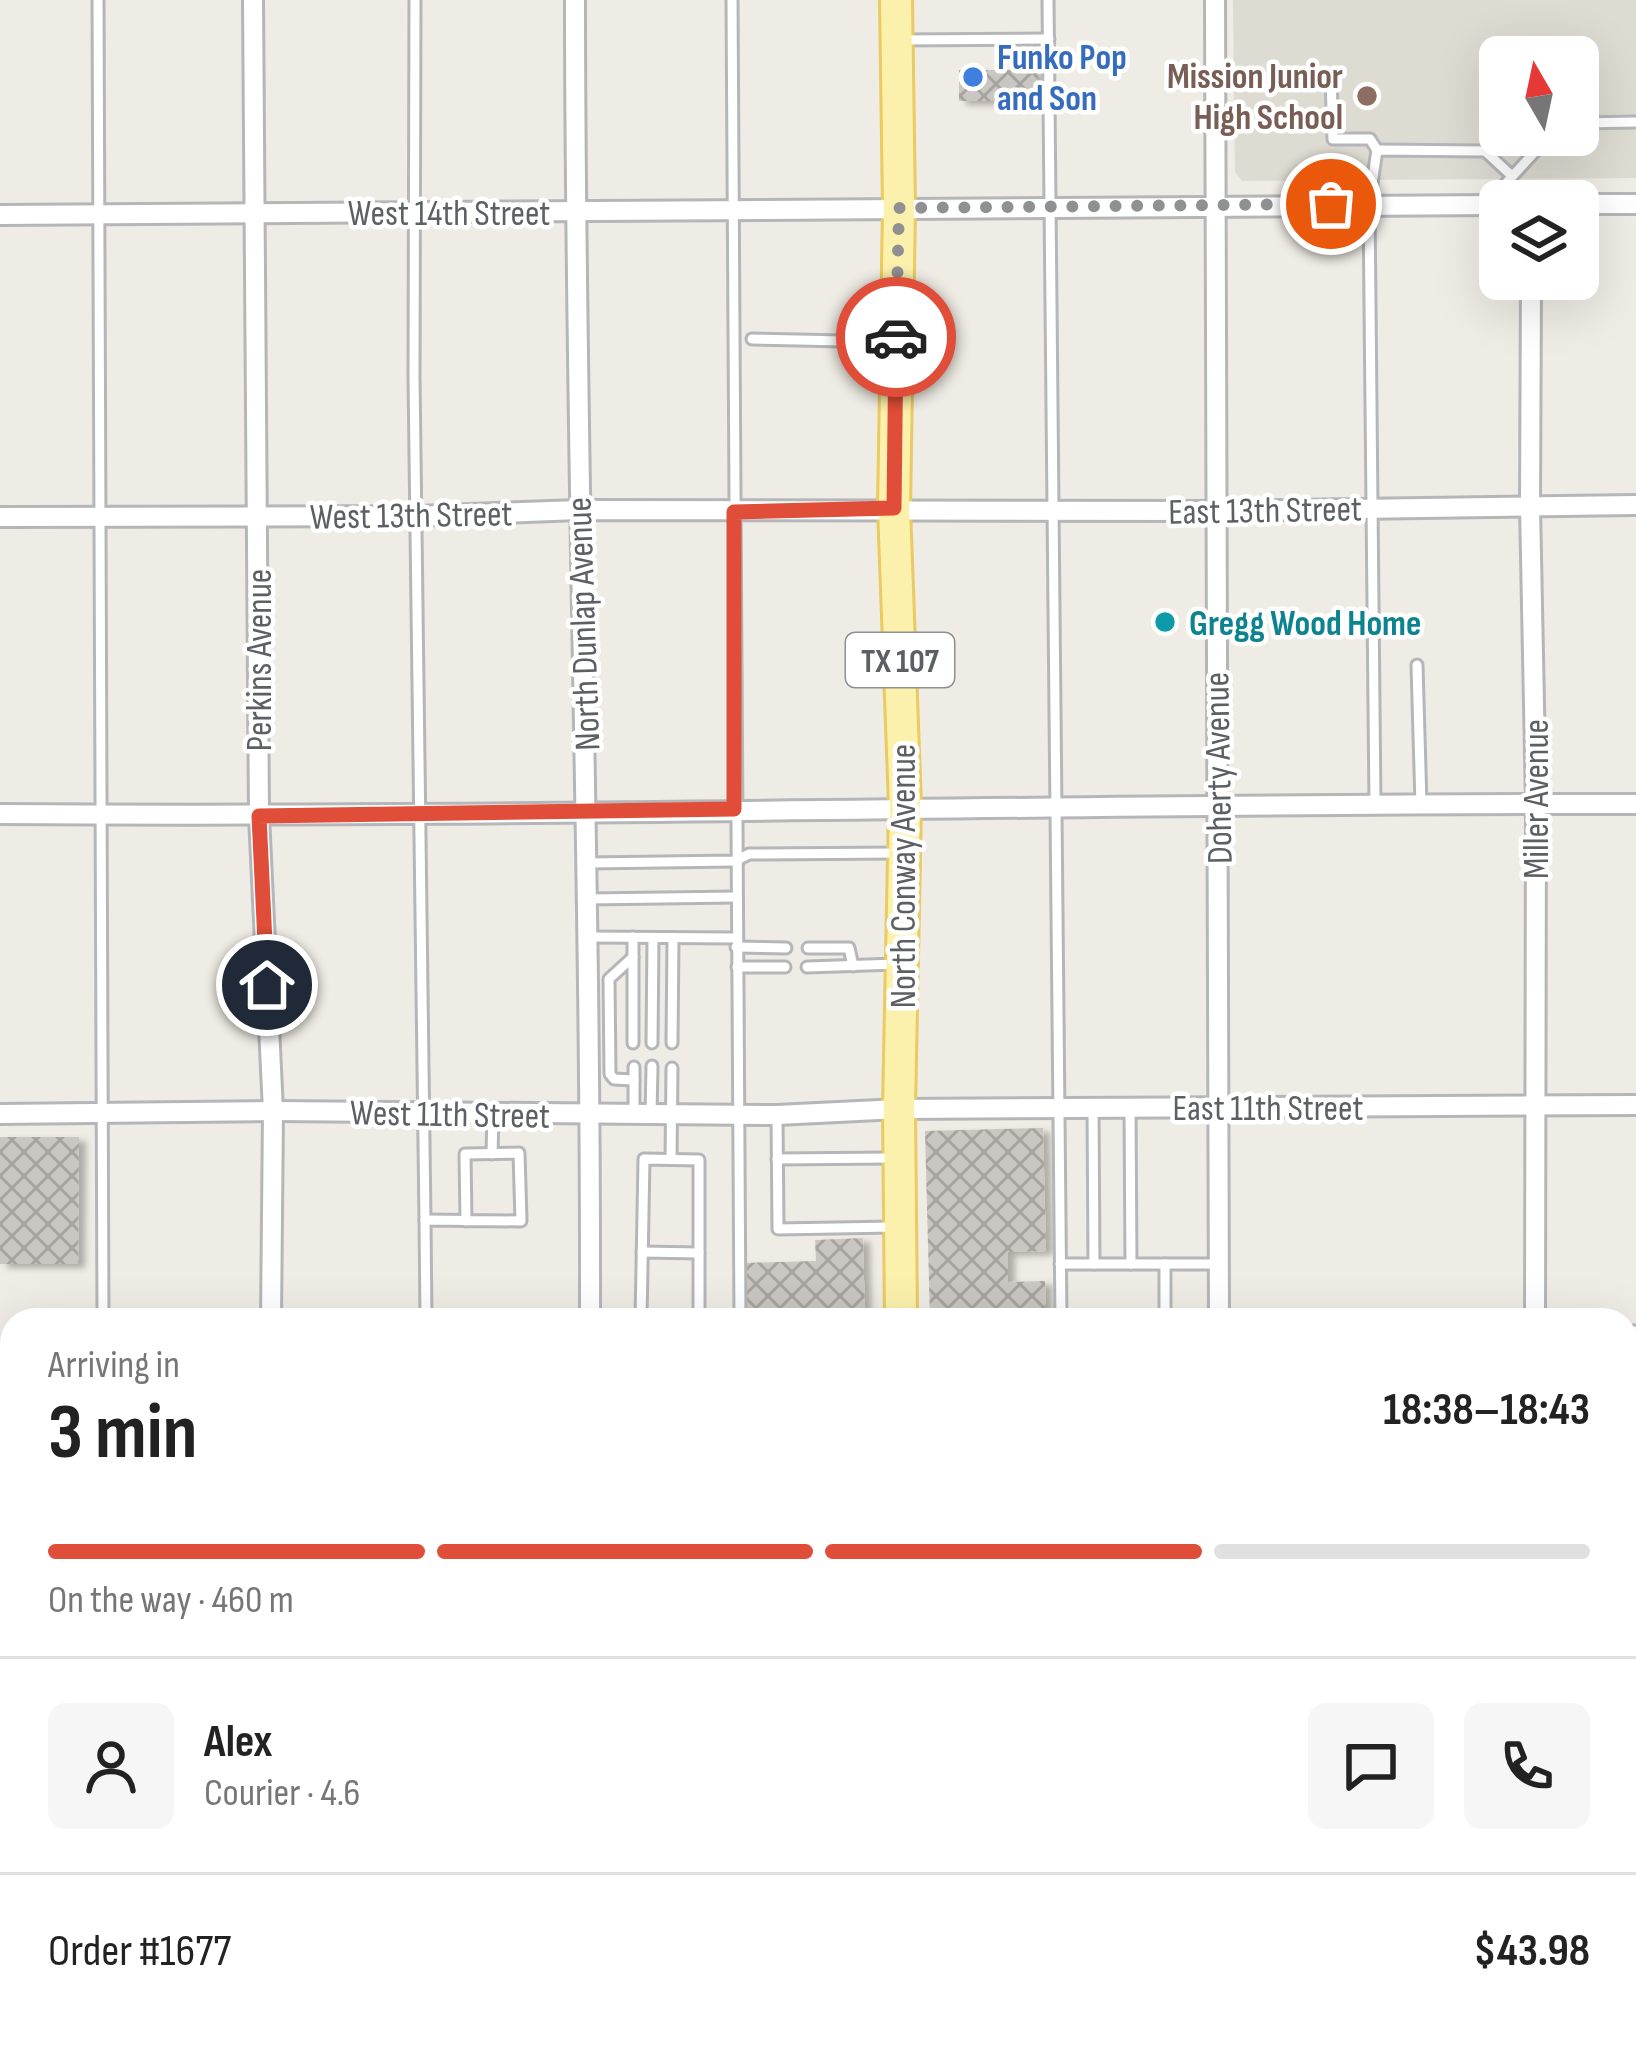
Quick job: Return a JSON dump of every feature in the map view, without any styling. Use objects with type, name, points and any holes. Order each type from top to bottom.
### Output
[{"type":"main road","name":"North Conway Avenue","points":[[896,0],[899,208],[894,508],[905,806],[901,1308]]},
{"type":"street","name":"Perkins Avenue","points":[[253,0],[259,816],[273,1111],[271,1308]]},
{"type":"street","name":"North Dunlap Avenue","points":[[575,0],[579,510],[588,812],[590,1308]]},
{"type":"street","name":"Doherty Avenue","points":[[1215,0],[1220,1308]]},
{"type":"street","points":[[1599,204],[1636,204]]},
{"type":"street","name":"West 14th Street","points":[[0,215],[1479,205]]},
{"type":"street","name":"Miller Avenue","points":[[1531,300],[1535,1308]]},
{"type":"street","name":"East 13th Street","points":[[894,508],[1214,511],[1636,506]]},
{"type":"street","name":"West 13th Street","points":[[0,517],[894,508]]},
{"type":"street","points":[[0,814],[1636,804]]},
{"type":"street","name":"East 11th Street","points":[[899,1109],[1636,1105]]},
{"type":"street","name":"West 11th Street","points":[[0,1114],[777,1115],[899,1109]]},
{"type":"lane","points":[[98,0],[104,1308]]},
{"type":"lane","points":[[415,0],[426,1308]]},
{"type":"lane","points":[[732,0],[740,1308]]},
{"type":"lane","points":[[1048,0],[1060,1308]]},
{"type":"lane","points":[[896,40],[1049,39]]},
{"type":"lane","points":[[1331,78],[1333,139],[1370,139],[1377,150],[1369,204],[1375,806]]},
{"type":"lane","points":[[1599,123],[1636,122]]},
{"type":"lane","points":[[1377,150],[1485,151],[1513,176]]},
{"type":"lane","points":[[1510,180],[1531,156]]},
{"type":"lane","points":[[752,339],[896,342]]},
{"type":"lane","points":[[1417,665],[1421,805]]},
{"type":"lane","points":[[588,863],[735,861],[749,854],[904,854]]},
{"type":"lane","points":[[588,899],[736,897]]},
{"type":"lane","points":[[589,937],[673,938],[786,948]]},
{"type":"lane","points":[[633,937],[633,1043]]},
{"type":"lane","points":[[652,1043],[653,938]]},
{"type":"lane","points":[[672,1043],[673,938]]},
{"type":"lane","points":[[808,948],[849,948],[853,966]]},
{"type":"lane","points":[[633,957],[609,979],[610,1074],[614,1079],[634,1080]]},
{"type":"lane","points":[[807,967],[902,964]]},
{"type":"lane","points":[[737,967],[785,967]]},
{"type":"lane","points":[[634,1066],[634,1080],[671,1159]]},
{"type":"lane","points":[[652,1066],[652,1115]]},
{"type":"lane","points":[[652,1115],[672,1068]]},
{"type":"lane","points":[[1093,1108],[1094,1264]]},
{"type":"lane","points":[[1130,1108],[1131,1264]]},
{"type":"lane","points":[[492,1154],[493,1114]]},
{"type":"lane","points":[[777,1115],[778,1229],[900,1227]]},
{"type":"lane","points":[[425,1220],[466,1221],[521,1221],[519,1154],[465,1154],[466,1221]]},
{"type":"lane","points":[[777,1159],[900,1158]]},
{"type":"lane","points":[[641,1308],[644,1159],[699,1160],[699,1308]]},
{"type":"lane","points":[[642,1252],[699,1253]]},
{"type":"lane","points":[[1060,1264],[1220,1264]]},
{"type":"lane","points":[[1165,1264],[1165,1308]]},
{"type":"shaded area","name":"Mission Junior High School","points":[[1233,0],[1636,0],[1636,178],[1242,181],[1235,172]]},
{"type":"building","points":[[959,70],[1038,70],[1038,101],[959,101]]},
{"type":"building","points":[[1043,1128],[1046,1251],[1008,1252],[1008,1282],[1045,1281],[1046,1308],[930,1308],[925,1131]]},
{"type":"building","points":[[0,1137],[79,1137],[78,1264],[0,1264]]},
{"type":"building","points":[[863,1238],[865,1308],[745,1308],[744,1263],[816,1261],[815,1240]]},
{"type":"way so far","points":[[896,337],[899,208],[1331,204]]},
{"type":"place","name":"Funko Pop and Son","points":[[973,77]]},
{"type":"place","name":"Mission Junior High School","points":[[1367,96]]},
{"type":"place","name":"Gregg Wood Home","points":[[1165,622]]},
{"type":"route","points":[[267,985],[259,816],[734,809],[734,512],[894,508],[896,337]]}]
